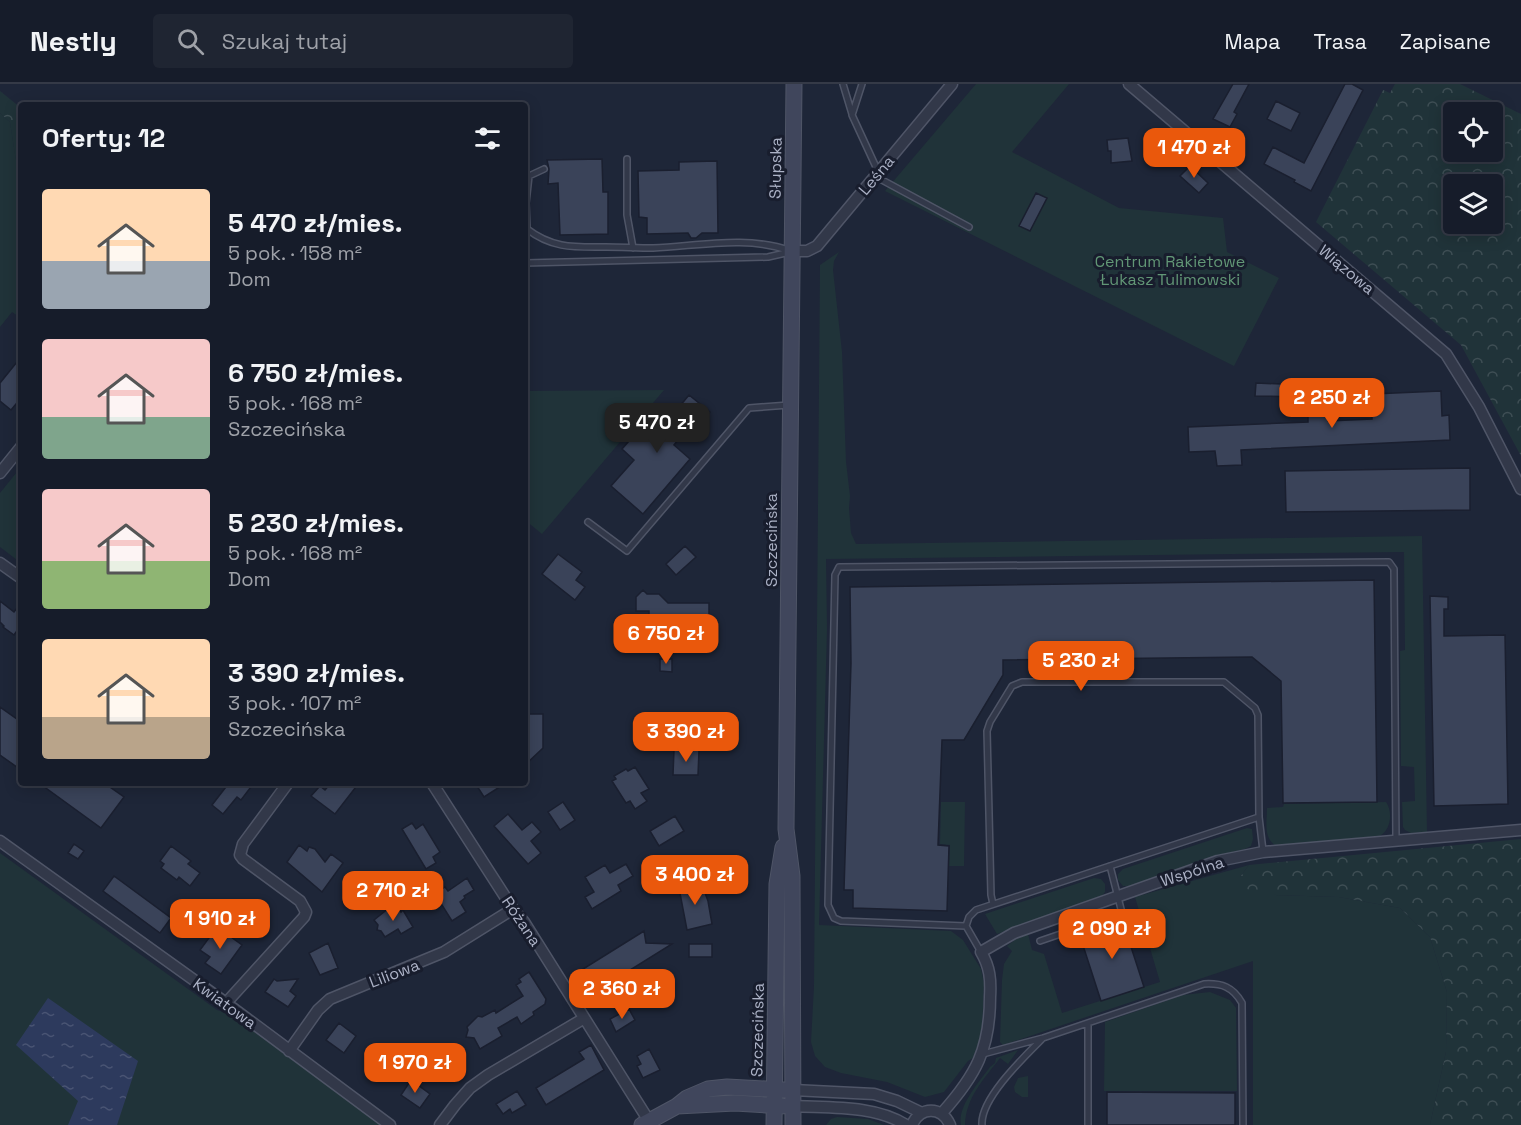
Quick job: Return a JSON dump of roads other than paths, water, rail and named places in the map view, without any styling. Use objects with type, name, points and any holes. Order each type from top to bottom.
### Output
[{"type":"main road","name":"Słupska","points":[[792,251],[794,84]]},
{"type":"main road","name":"Szczecińska","points":[[792,251],[786,829],[792,876],[793,1125]]},
{"type":"main road","name":"Szczecińska","points":[[774,1125],[777,884],[786,829]]},
{"type":"main road","points":[[645,1123],[678,1106],[687,1098],[708,1089],[727,1087],[774,1089],[793,1098]]},
{"type":"main road","points":[[678,1106],[735,1103],[774,1106],[793,1098]]},
{"type":"street","name":"Leśna","points":[[792,251],[807,251],[817,246],[952,84]]},
{"type":"street","name":"Wiązowa","points":[[1129,84],[1446,354],[1479,407],[1521,489]]},
{"type":"street","points":[[0,473],[18,451]]},
{"type":"street","points":[[0,563],[18,576]]},
{"type":"street","points":[[226,1003],[306,912],[300,901],[240,855],[243,844],[286,786]]},
{"type":"street","name":"Różana","points":[[434,786],[529,930],[584,1018],[645,1123]]},
{"type":"street","name":"Wspólna","points":[[981,952],[1014,933],[1218,861],[1263,852],[1521,830]]},
{"type":"street","name":"Kwiatowa","points":[[0,841],[226,1003],[390,1125]]},
{"type":"street","name":"Liliowa","points":[[289,1051],[318,1010],[330,999],[444,952],[513,909]]},
{"type":"street","points":[[942,1113],[965,1085],[982,1054],[988,1033],[991,977],[988,963],[981,952]]},
{"type":"street","points":[[440,1125],[455,1105],[479,1082],[584,1018]]},
{"type":"street","points":[[793,1098],[874,1094],[897,1101],[922,1113]]},
{"type":"street","points":[[793,1098],[873,1112],[906,1125]]},
{"type":"street","points":[[912,1125],[916,1117],[932,1110],[942,1113],[950,1125]]},
{"type":"lane","points":[[843,84],[852,115],[882,180],[969,227]]},
{"type":"lane","points":[[852,115],[862,84]]},
{"type":"lane","points":[[627,159],[627,215],[633,248]]},
{"type":"lane","points":[[528,185],[529,176],[544,169]]},
{"type":"lane","points":[[528,230],[540,239],[555,244],[579,247],[633,248],[759,242],[792,251]]},
{"type":"lane","points":[[528,262],[768,257],[792,251]]},
{"type":"lane","points":[[588,522],[627,551],[748,408],[791,405]]},
{"type":"lane","points":[[966,926],[841,921],[834,918],[828,905],[835,575],[839,567],[1389,562],[1395,569],[1396,841]]},
{"type":"lane","points":[[993,904],[987,731],[1012,686],[1017,683],[1055,681],[1224,682],[1255,708],[1258,716],[1259,817],[1263,852]]},
{"type":"lane","points":[[966,926],[972,912],[993,904],[1259,817]]},
{"type":"lane","points":[[1040,941],[1122,913],[1110,866]]},
{"type":"lane","points":[[966,926],[981,952]]},
{"type":"lane","points":[[982,1054],[1043,1038],[1204,984],[1223,985],[1229,988],[1242,1003],[1243,1125]]},
{"type":"lane","points":[[1088,1023],[1088,1125]]},
{"type":"lane","points":[[982,1125],[984,1110],[996,1092],[1043,1038]]},
{"type":"water","points":[[48,998],[138,1061],[117,1125],[68,1125],[78,1101],[16,1045]]},
{"type":"park label","name":"Centrum Rakietowe Łukasz Tulimowski","points":[[1170,270]]}]
